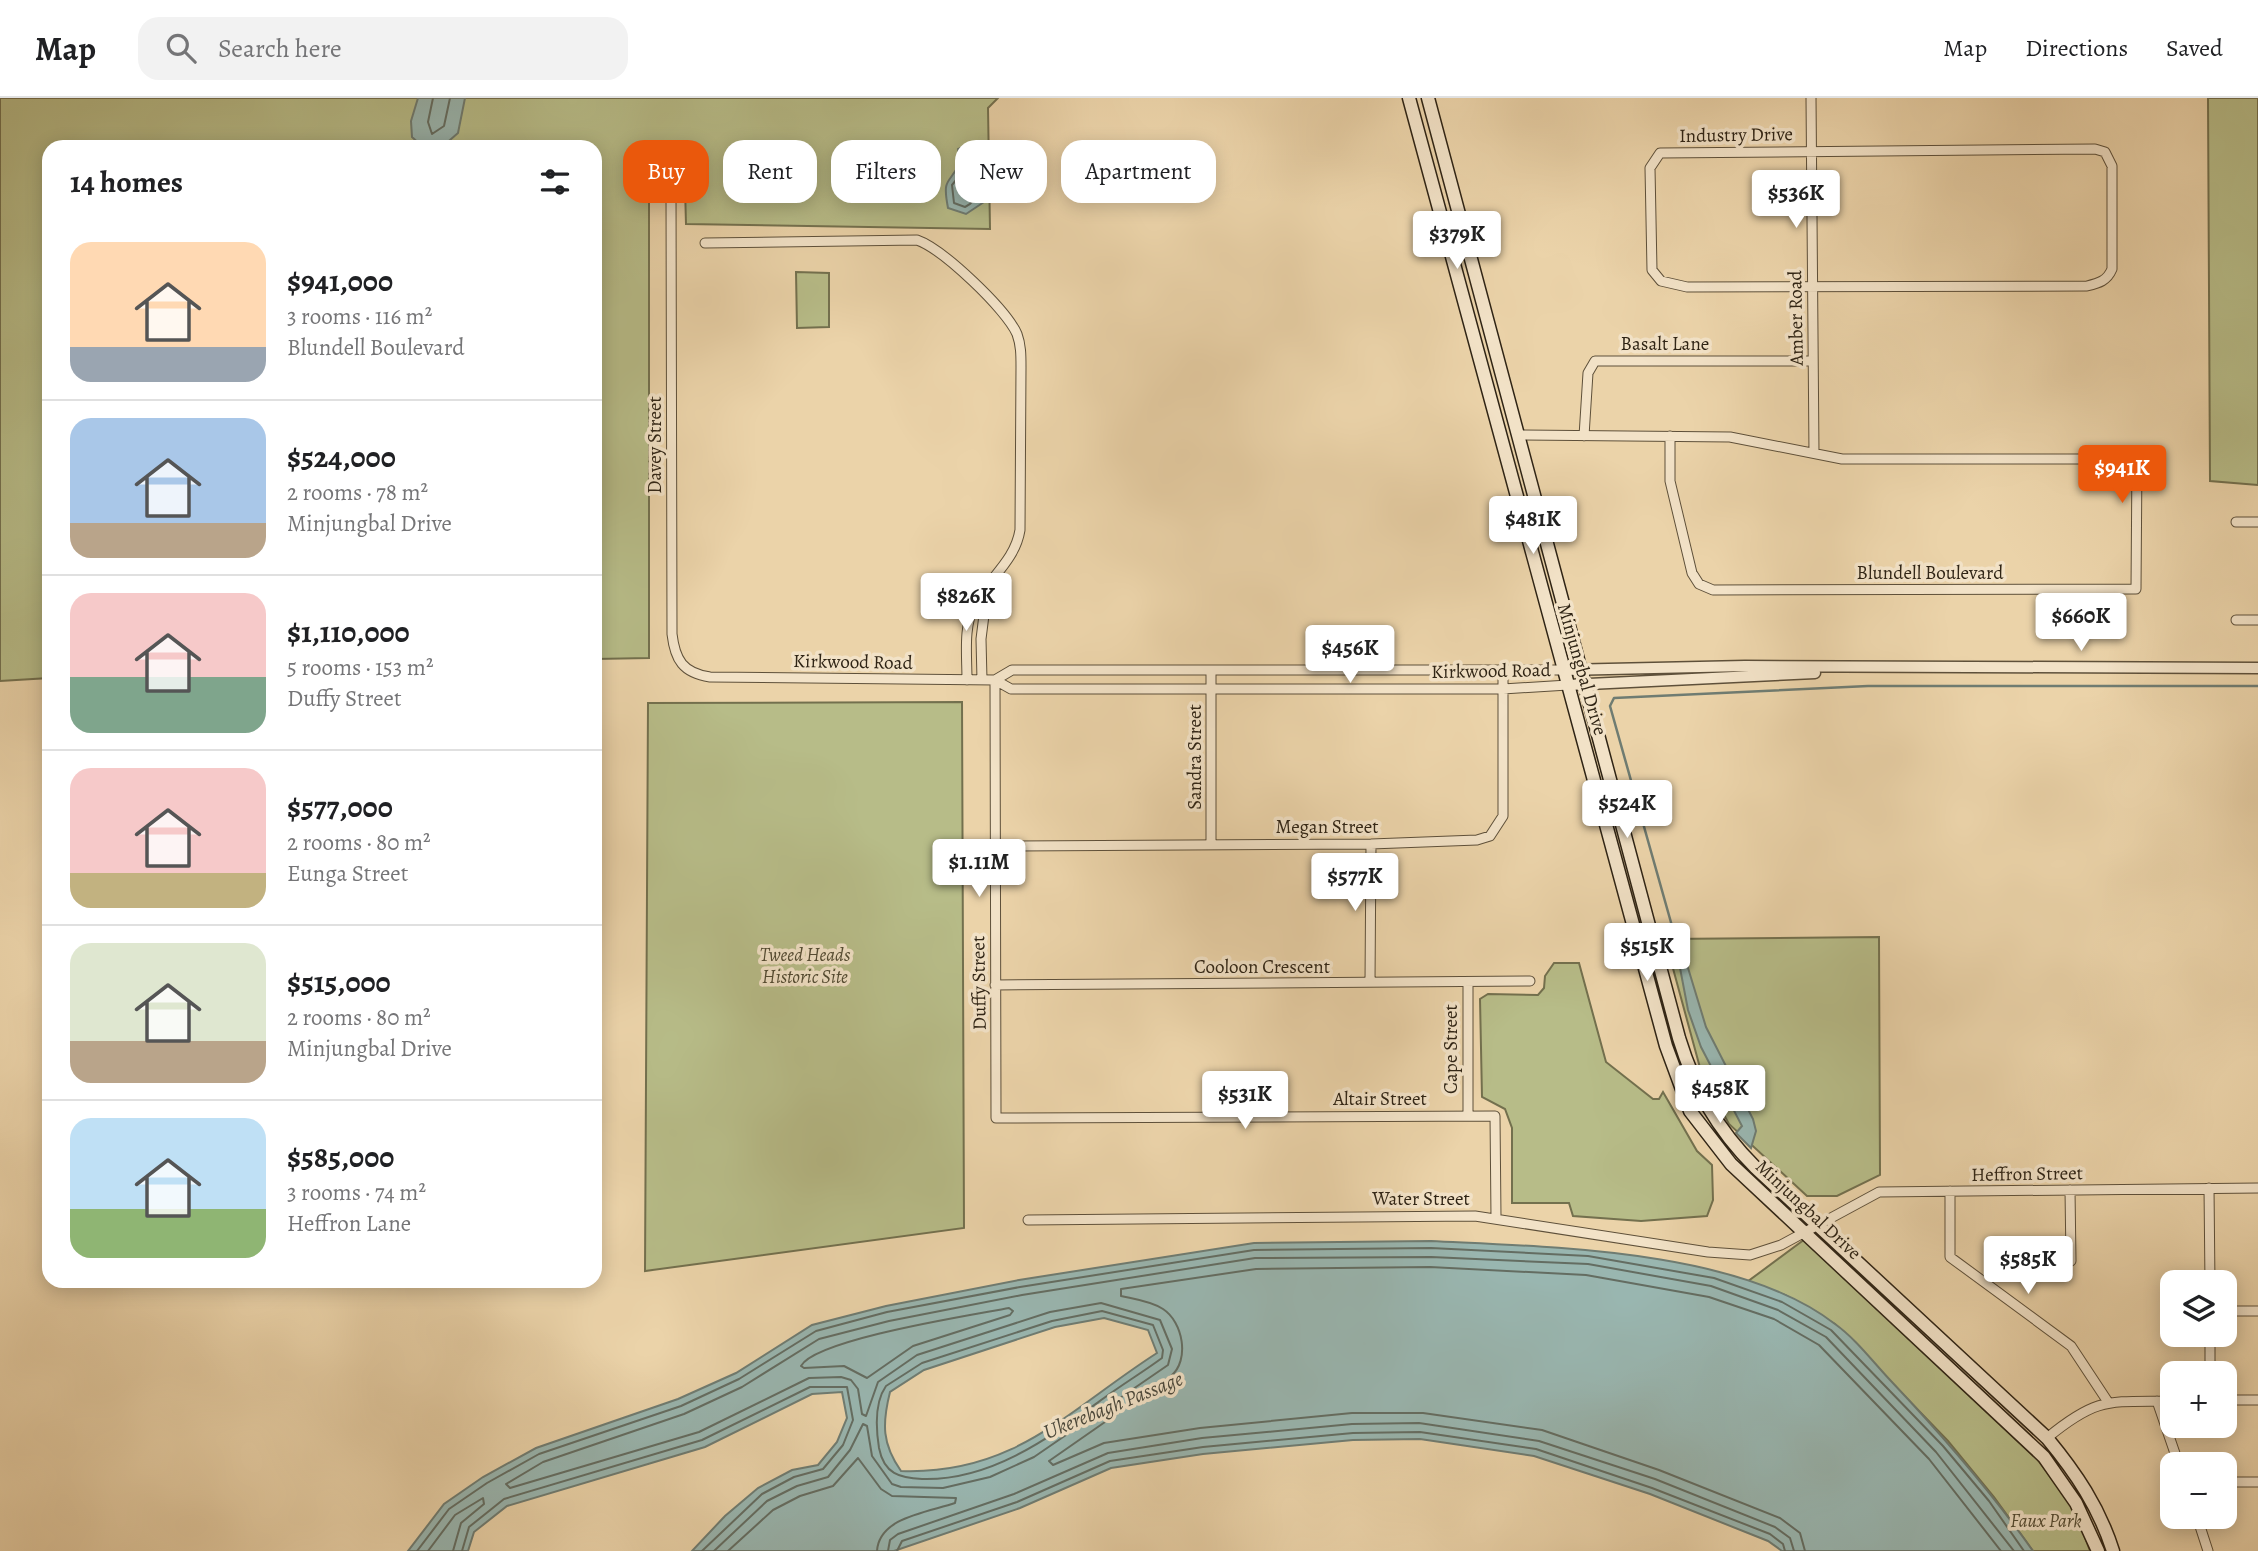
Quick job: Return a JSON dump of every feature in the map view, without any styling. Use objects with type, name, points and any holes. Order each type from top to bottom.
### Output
[{"type":"main road","name":"Minjungbal Drive","points":[[1409,98],[1666,1046],[1682,1094],[1703,1131],[1724,1156],[1811,1227],[2047,1438],[2086,1489],[2103,1521],[2113,1551]]},
{"type":"main road","name":"Minjungbal Drive","points":[[1428,98],[1689,1070],[1708,1110],[1732,1144],[1811,1227],[2043,1457],[2076,1503],[2098,1551]]},
{"type":"main road","points":[[1499,433],[1518,435]]},
{"type":"street","name":"Amber Road","points":[[1811,98],[1814,453]]},
{"type":"street","name":"Industry Drive","points":[[2095,149],[2105,152],[2110,159],[2112,269],[2109,276],[2100,283],[2087,286],[1811,286],[1670,285],[1654,276],[1650,250],[1650,168],[1660,153],[2095,149]]},
{"type":"street","name":"Davey Street","points":[[671,203],[672,634],[676,657],[682,666],[691,672],[710,677]]},
{"type":"street","points":[[705,243],[917,240],[932,245],[944,255],[1004,315],[1021,345],[1020,530],[1016,548],[987,590],[976,601],[970,618],[967,680]]},
{"type":"street","name":"Basalt Lane","points":[[1584,436],[1588,373],[1595,361],[1813,361]]},
{"type":"street","name":"Blundell Boulevard","points":[[1518,435],[1670,436],[1730,437],[1842,459],[2137,459],[2136,589],[1713,590],[1699,584],[1692,573],[1670,481],[1670,436]]},
{"type":"street","points":[[2236,522],[2258,522]]},
{"type":"street","points":[[982,680],[982,620],[987,590]]},
{"type":"street","points":[[2236,620],[2258,620]]},
{"type":"street","name":"Kirkwood Road","points":[[995,680],[1012,670],[1563,670],[1582,676],[1745,666],[1905,669],[2258,668]]},
{"type":"street","name":"Sandra Street","points":[[1211,670],[1211,844]]},
{"type":"street","name":"Megan Street","points":[[994,846],[1371,844],[1477,840],[1490,836],[1503,816],[1503,670]]},
{"type":"street","name":"Kirkwood Road","points":[[710,677],[995,680],[1011,689],[1503,689],[1568,685],[1582,676]]},
{"type":"street","name":"Duffy Street","points":[[995,680],[996,1118]]},
{"type":"street","points":[[1370,982],[1371,844]]},
{"type":"street","name":"Cooloon Crescent","points":[[995,985],[1530,981]]},
{"type":"street","name":"Cape Street","points":[[1468,983],[1468,1115]]},
{"type":"street","name":"Altair Street","points":[[996,1118],[1495,1115],[1496,1217]]},
{"type":"street","points":[[2209,1188],[2210,1270]]},
{"type":"street","name":"Heffron Street","points":[[1811,1227],[1873,1193],[2258,1188]]},
{"type":"street","points":[[2070,1190],[2071,1261]]},
{"type":"street","points":[[1950,1191],[1950,1257],[2071,1346],[2108,1402]]},
{"type":"street","name":"Water Street","points":[[1028,1220],[1433,1215],[1496,1217],[1734,1255],[1765,1252],[1811,1227]]},
{"type":"street","points":[[2237,1311],[2258,1311]]},
{"type":"street","points":[[2047,1438],[2076,1413],[2108,1402],[2157,1401],[2175,1452]]},
{"type":"street","points":[[2237,1401],[2258,1401]]},
{"type":"street","points":[[2237,1482],[2258,1482]]},
{"type":"street","points":[[2201,1529],[2208,1551]]},
{"type":"green space","points":[[0,98],[998,98],[988,108],[989,140],[955,140],[955,203],[990,203],[990,229],[686,224],[685,203],[709,203],[709,140],[623,140],[623,203],[649,203],[649,658],[602,659],[602,140],[42,140],[42,678],[0,681]]},
{"type":"green space","points":[[2208,98],[2258,98],[2258,485],[2210,481]]},
{"type":"green space","points":[[796,272],[829,273],[829,327],[797,328]]},
{"type":"green space","name":"Tweed Heads Historic Site","points":[[962,702],[964,1228],[645,1271],[648,703]]},
{"type":"green space","points":[[1879,937],[1880,1175],[1837,1196],[1807,1196],[1729,1124],[1702,1075],[1665,939]]},
{"type":"green space","points":[[1554,963],[1579,963],[1606,1062],[1653,1099],[1659,1099],[1663,1092],[1697,1151],[1712,1165],[1713,1200],[1707,1216],[1641,1221],[1573,1216],[1569,1203],[1512,1203],[1512,1128],[1505,1109],[1482,1097],[1480,999],[1488,994],[1538,995],[1544,988],[1545,976]]},
{"type":"green space","name":"Faux Park","points":[[1805,1239],[2037,1459],[2075,1510],[2090,1551],[2033,1551],[1994,1497],[1948,1441],[1835,1324],[1785,1295],[1747,1282]]},
{"type":"water","points":[[418,98],[465,98],[458,133],[450,140],[415,140],[412,137],[411,121]]},
{"type":"water","points":[[955,171],[955,203],[982,203],[966,214],[948,208],[948,182]]},
{"type":"water","points":[[1672,926],[1685,958],[1706,1027],[1753,1119],[1756,1131],[1751,1148],[1736,1133],[1742,1126],[1701,1047],[1688,1010]]},
{"type":"water","name":"Ukerebagh Passage","points":[[1431,1241],[1585,1250],[1696,1266],[1748,1280],[1795,1299],[1835,1324],[1850,1337],[1965,1463],[2033,1551],[1782,1551],[1768,1541],[1650,1494],[1534,1456],[1420,1439],[1353,1440],[1203,1454],[1111,1468],[1020,1508],[894,1551],[692,1551],[725,1516],[758,1488],[792,1470],[818,1465],[837,1442],[847,1418],[842,1392],[812,1394],[705,1447],[507,1506],[474,1532],[468,1551],[408,1551],[444,1504],[483,1477],[536,1448],[678,1399],[736,1373],[812,1325],[886,1306],[1019,1280],[1254,1243]],"holes":[[[1104,1318],[1148,1330],[1157,1353],[1067,1416],[1009,1450],[977,1462],[941,1469],[901,1471],[890,1452],[885,1433],[890,1392],[924,1370],[1055,1327]]]},
{"type":"waterway","points":[[1672,926],[1610,706],[1614,698],[1868,686],[2258,686]]}]
